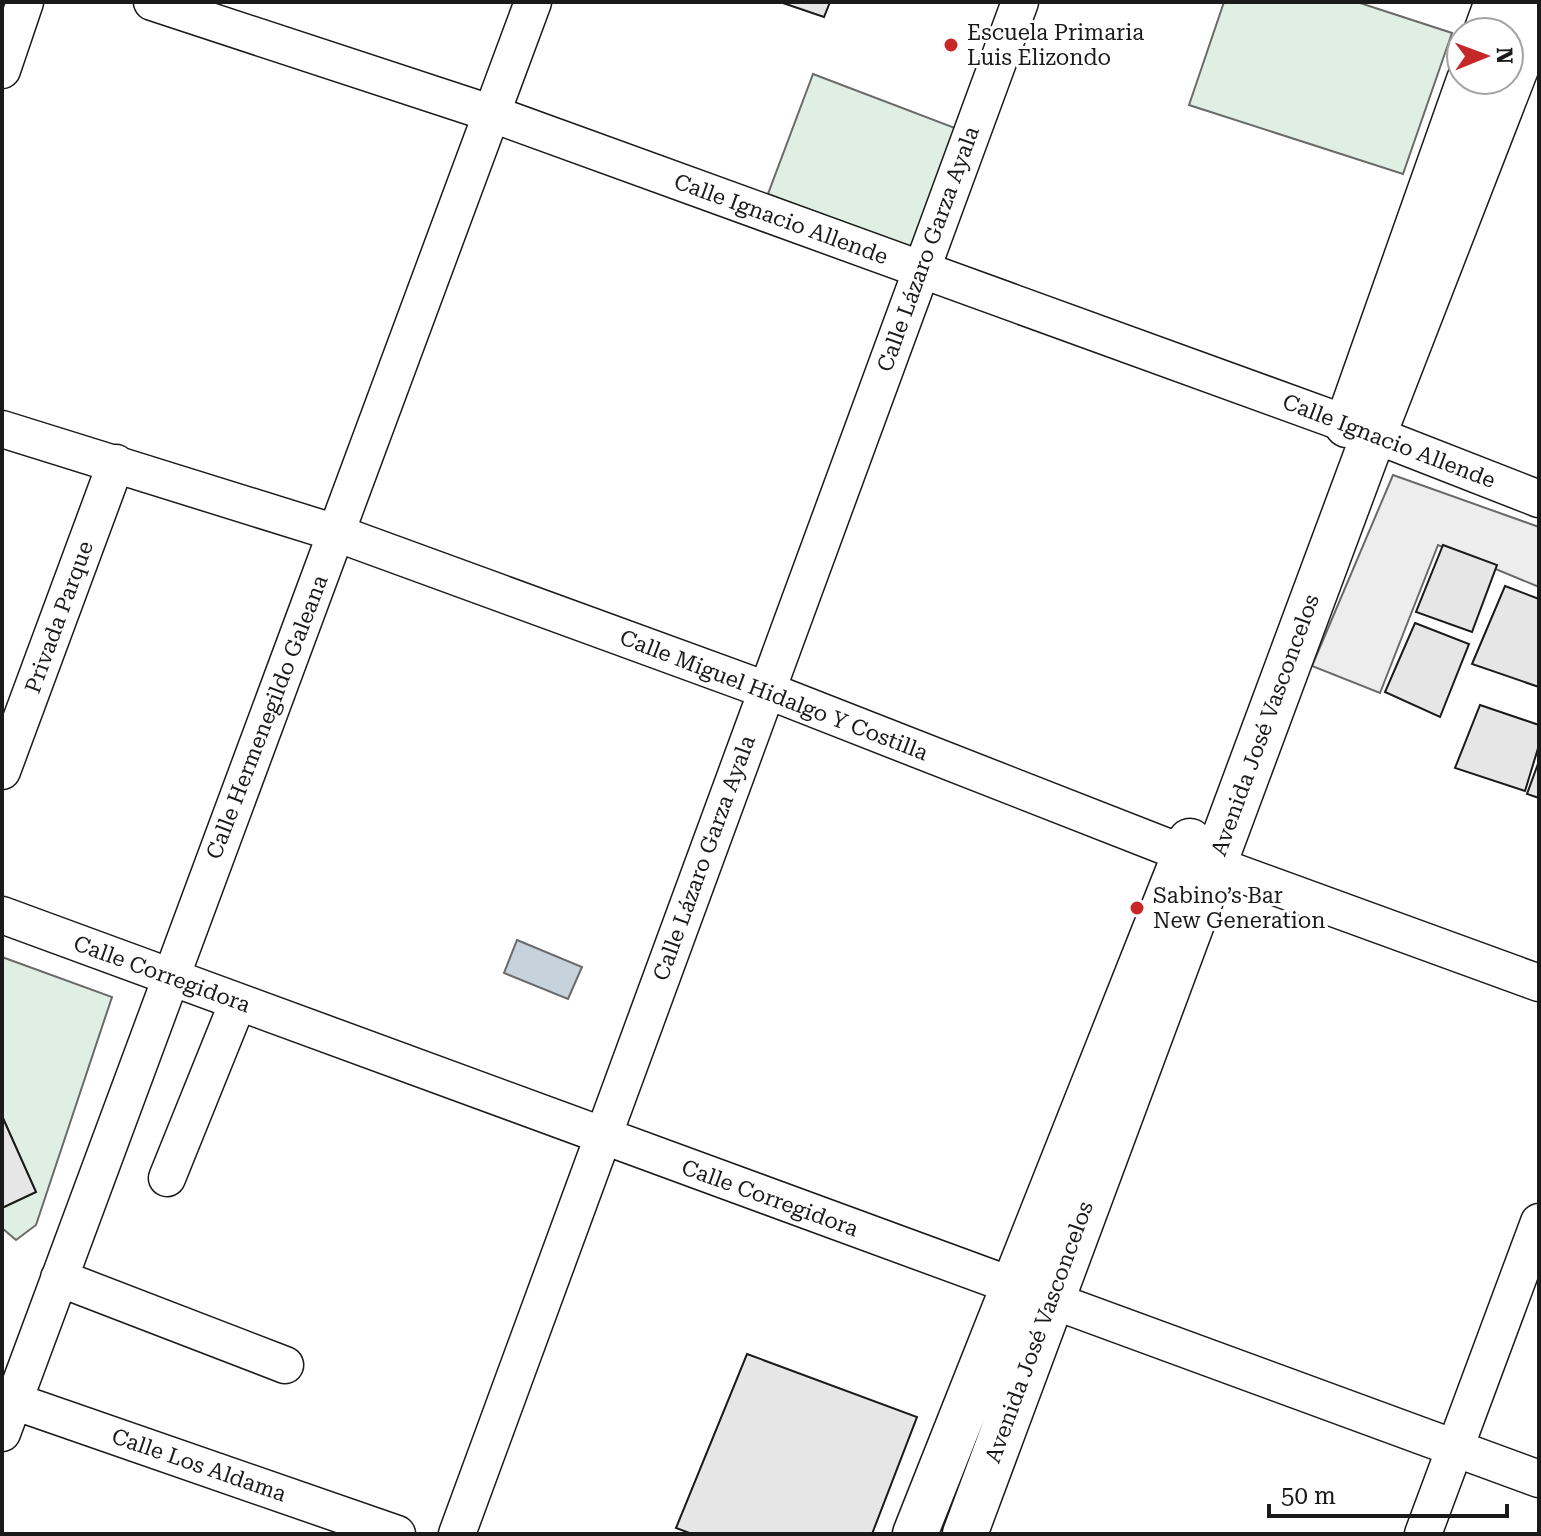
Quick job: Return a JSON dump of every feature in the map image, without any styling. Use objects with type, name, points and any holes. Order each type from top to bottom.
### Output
[{"type":"main road","name":"Avenida José Vasconcelos","points":[[915,1534],[1032,1294],[1360,429],[1509,15]]},
{"type":"main road","name":"Avenida José Vasconcelos","points":[[1360,429],[1464,96]]},
{"type":"main road","name":"Avenida José Vasconcelos","points":[[965,1534],[1032,1294]]},
{"type":"street","points":[[2,70],[25,2]]},
{"type":"street","name":"Calle Ignacio Allende","points":[[152,2],[490,113],[1360,429],[1539,499]]},
{"type":"street","name":"Calle Hermenegildo Galeana","points":[[6,1410],[59,1278],[533,2]]},
{"type":"street","name":"Calle Lázaro Garza Ayala","points":[[457,1534],[1020,2]]},
{"type":"street","name":"Calle Miguel Hidalgo Y Costilla","points":[[2,429],[336,533],[766,690],[1199,859],[1539,983]]},
{"type":"street","name":"Privada Parque","points":[[2,771],[116,463]]},
{"type":"street","name":"Calle Corregidora","points":[[2,915],[1539,1479]]},
{"type":"street","points":[[167,1178],[238,1002]]},
{"type":"street","points":[[1423,1534],[1539,1222]]},
{"type":"street","points":[[59,1278],[285,1365]]},
{"type":"street","name":"Calle Los Aldama","points":[[6,1410],[397,1534]]},
{"type":"green space","points":[[1224,2],[1357,2],[1445,31],[1445,53],[1403,174],[1189,105]]},
{"type":"green space","points":[[813,74],[955,128],[911,247],[768,194]]},
{"type":"green space","points":[[2,957],[112,997],[36,1225],[16,1240],[2,1228],[2,1208],[36,1192],[2,1116]]},
{"type":"shaded area","points":[[1393,475],[1539,527],[1539,587],[1438,545],[1380,693],[1312,666]]},
{"type":"shaded area","points":[[517,940],[582,967],[568,999],[504,973]]},
{"type":"building","points":[[780,2],[830,2],[824,17]]},
{"type":"building","points":[[1443,545],[1497,565],[1472,632],[1416,612]]},
{"type":"building","points":[[1505,586],[1539,599],[1539,687],[1472,664]]},
{"type":"building","points":[[1415,623],[1469,644],[1440,717],[1385,692]]},
{"type":"building","points":[[1480,705],[1539,725],[1539,745],[1525,791],[1455,768]]},
{"type":"building","points":[[1539,761],[1539,798],[1527,794]]},
{"type":"building","points":[[2,1116],[36,1192],[2,1208]]},
{"type":"building","points":[[747,1354],[917,1417],[872,1534],[692,1534],[676,1528]]},
{"type":"place","name":"Escuela Primaria Luis Elizondo","points":[[951,45]]},
{"type":"place","name":"Sabino’s Bar New Generation","points":[[1137,908]]}]
